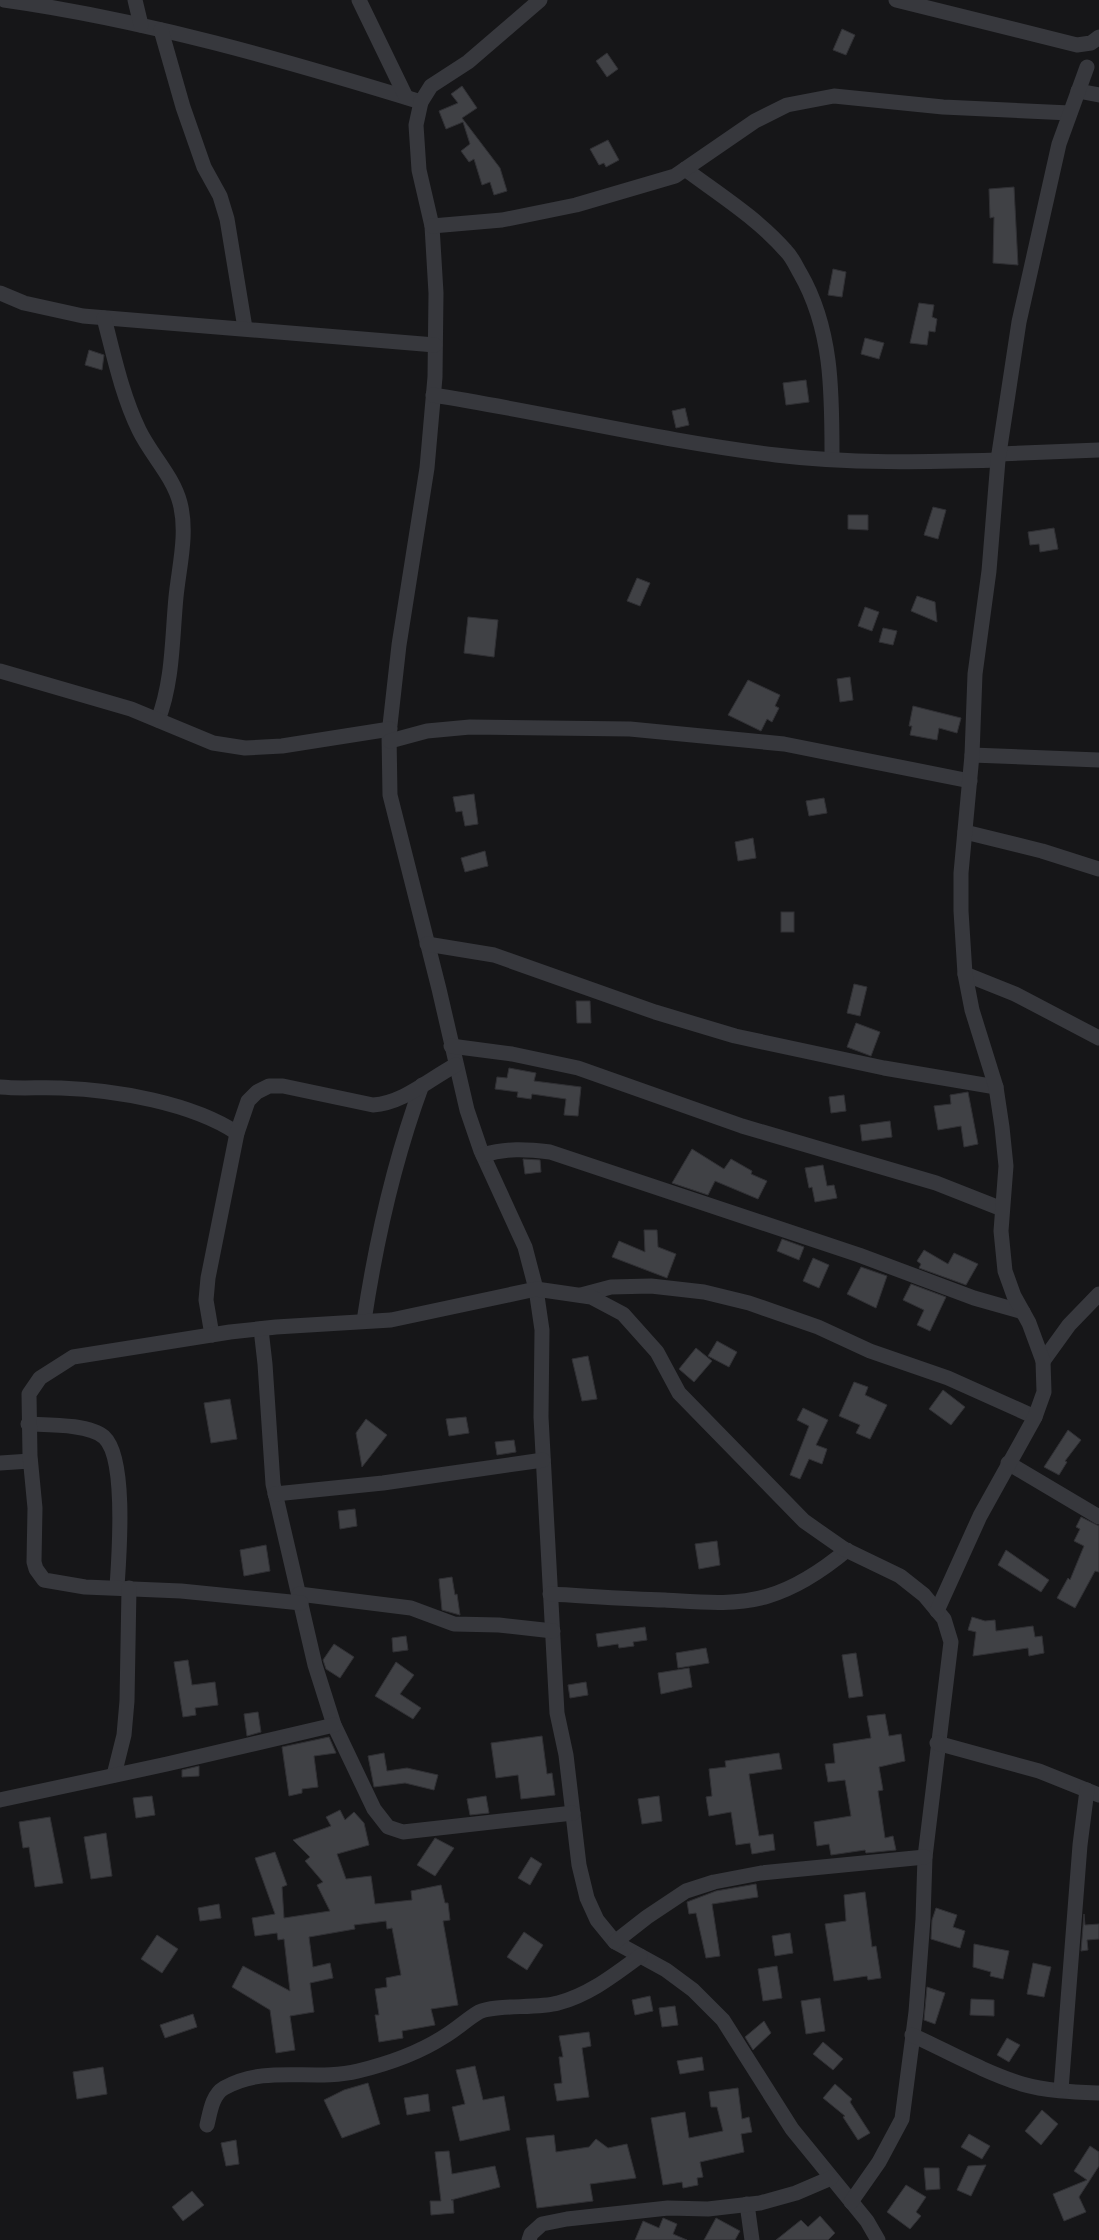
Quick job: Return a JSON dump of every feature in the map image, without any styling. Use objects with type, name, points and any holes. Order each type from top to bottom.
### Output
[{"type":"street","points":[[4,0],[141,25],[321,71],[413,99]]},
{"type":"street","points":[[135,0],[141,25]]},
{"type":"street","points":[[359,0],[413,99],[419,170],[432,226],[436,293],[433,395],[427,468],[399,645],[390,735],[390,796],[428,944],[467,1110],[483,1155],[525,1247],[536,1289],[542,1330],[543,1460],[557,1713],[566,1755],[579,1865],[587,1898],[597,1920],[615,1942],[666,1970],[693,1990],[723,2020],[792,2129],[851,2202],[878,2240]]},
{"type":"street","points":[[413,99],[468,62],[540,0]]},
{"type":"street","points":[[901,1],[1077,45],[1090,43],[1099,37]]},
{"type":"street","points":[[160,30],[183,108],[204,167],[220,196],[227,219],[245,328]]},
{"type":"street","points":[[937,1611],[980,1516],[1008,1462],[1035,1417],[1044,1392],[1044,1361],[1014,1296],[1005,1271],[1001,1231],[1006,1166],[996,1087],[972,1010],[965,974],[961,911],[965,832],[972,755],[975,674],[989,571],[999,457],[1019,322],[1059,144],[1087,67]]},
{"type":"street","points":[[1078,91],[1099,95]]},
{"type":"street","points":[[432,226],[502,220],[576,205],[675,176],[755,121],[787,105],[834,96],[943,107],[1070,113]]},
{"type":"street","points":[[685,169],[761,226],[788,252],[806,284],[825,334],[832,398],[832,459]]},
{"type":"street","points":[[0,293],[24,303],[82,316],[435,345]]},
{"type":"street","points":[[104,318],[125,397],[140,431],[175,487],[180,504],[183,531],[170,667],[166,698],[158,720]]},
{"type":"street","points":[[433,395],[522,409],[621,430],[776,455],[885,462],[1099,450]]},
{"type":"street","points":[[0,671],[79,692],[158,720],[213,743],[245,748],[470,727],[630,730],[784,744],[970,781]]},
{"type":"street","points":[[972,755],[1099,760]]},
{"type":"street","points":[[965,832],[1042,851],[1099,870]]},
{"type":"street","points":[[428,944],[494,955],[655,1012],[735,1036],[884,1068],[996,1087]]},
{"type":"street","points":[[965,974],[1015,994],[1099,1038]]},
{"type":"street","points":[[451,1046],[512,1054],[578,1068],[742,1126],[936,1183],[1002,1209]]},
{"type":"street","points":[[212,1335],[206,1300],[208,1278],[237,1134],[248,1101],[257,1092],[269,1086],[306,1090],[373,1105],[387,1104],[456,1065]]},
{"type":"street","points":[[364,1321],[370,1281],[401,1145],[422,1085]]},
{"type":"street","points":[[0,1087],[62,1088],[126,1096],[165,1104],[220,1122],[237,1134]]},
{"type":"street","points":[[483,1155],[500,1150],[526,1149],[550,1152],[859,1255],[974,1298],[1023,1312]]},
{"type":"street","points":[[580,1295],[611,1287],[651,1286],[704,1292],[740,1301],[818,1327],[870,1351],[948,1378],[1035,1417]]},
{"type":"street","points":[[552,1630],[498,1625],[454,1624],[412,1608],[300,1598],[68,1586],[44,1580],[38,1574],[34,1562],[35,1508],[28,1424],[29,1394],[40,1378],[73,1357],[261,1329],[391,1320],[536,1289],[590,1297],[623,1314],[657,1352],[679,1393],[704,1421],[733,1446],[804,1521],[847,1550],[900,1576],[924,1595],[944,1618],[950,1642],[925,1857],[923,1919],[902,2119],[879,2162],[851,2202]]},
{"type":"street","points":[[1044,1361],[1069,1325],[1099,1294]]},
{"type":"street","points":[[261,1329],[275,1494],[315,1665],[334,1725],[374,1809],[388,1828],[403,1832],[573,1813]]},
{"type":"street","points":[[28,1424],[92,1431],[103,1436],[111,1447],[118,1477],[119,1556],[123,1588],[127,1701],[124,1734],[114,1775]]},
{"type":"street","points":[[275,1494],[383,1483],[543,1460]]},
{"type":"street","points":[[0,1463],[30,1461]]},
{"type":"street","points":[[1008,1462],[1099,1517]]},
{"type":"street","points":[[550,1594],[702,1602],[741,1602],[768,1596],[792,1587],[820,1572],[847,1550]]},
{"type":"street","points":[[0,1800],[334,1725]]},
{"type":"street","points":[[937,1743],[1039,1771],[1093,1792],[1080,1845],[1061,2090]]},
{"type":"street","points":[[615,1942],[647,1917],[686,1892],[714,1882],[761,1873],[925,1857]]},
{"type":"street","points":[[207,2125],[213,2102],[222,2089],[239,2081],[262,2075],[288,2073],[319,2075],[356,2072],[391,2061],[446,2036],[481,2011],[558,2004],[593,1989],[640,1956]]},
{"type":"street","points":[[912,2035],[995,2074],[1025,2084],[1061,2090],[1099,2093]]},
{"type":"street","points":[[529,2240],[531,2234],[542,2224],[566,2219],[668,2208],[708,2209],[747,2204],[796,2193],[831,2178]]},
{"type":"street","points":[[747,2204],[752,2240]]},
{"type":"building","points":[[842,29],[855,35],[846,55],[833,50]]},
{"type":"building","points":[[607,53],[618,69],[607,77],[596,61]]},
{"type":"building","points":[[462,86],[477,108],[462,118],[500,168],[507,191],[494,195],[490,182],[482,185],[474,159],[469,162],[461,151],[470,144],[463,122],[446,129],[439,111],[458,103],[451,94]]},
{"type":"building","points":[[608,140],[619,160],[606,167],[604,163],[599,165],[590,149]]},
{"type":"building","points":[[1014,187],[1018,265],[993,263],[994,217],[990,218],[989,189]]},
{"type":"building","points":[[833,269],[846,272],[842,297],[828,295]]},
{"type":"building","points":[[919,303],[934,305],[932,317],[937,319],[935,332],[929,331],[927,345],[910,343]]},
{"type":"building","points":[[865,338],[884,343],[879,359],[861,354]]},
{"type":"building","points":[[89,350],[104,355],[102,370],[85,365]]},
{"type":"building","points":[[806,380],[809,402],[786,405],[783,383]]},
{"type":"building","points":[[685,408],[689,425],[676,428],[672,411]]},
{"type":"building","points":[[933,507],[946,510],[938,539],[924,535]]},
{"type":"building","points":[[848,515],[868,515],[868,530],[848,529]]},
{"type":"building","points":[[1054,528],[1058,549],[1040,552],[1039,544],[1030,545],[1028,532]]},
{"type":"building","points":[[637,578],[650,583],[640,606],[627,601]]},
{"type":"building","points":[[917,596],[935,602],[937,622],[911,611]]},
{"type":"building","points":[[865,607],[879,612],[872,631],[858,626]]},
{"type":"building","points":[[468,617],[498,620],[494,657],[464,653]]},
{"type":"building","points":[[883,628],[897,631],[893,645],[879,642]]},
{"type":"building","points":[[850,677],[853,700],[840,702],[837,679]]},
{"type":"building","points":[[748,680],[780,695],[775,706],[779,708],[772,722],[767,719],[761,731],[728,715]]},
{"type":"building","points":[[913,706],[961,718],[957,733],[939,728],[937,740],[910,735],[912,726],[909,726]]},
{"type":"building","points":[[474,794],[478,824],[465,826],[462,811],[456,812],[453,797]]},
{"type":"building","points":[[824,798],[827,813],[809,816],[806,801]]},
{"type":"building","points":[[753,838],[756,858],[738,861],[735,842]]},
{"type":"building","points":[[485,851],[488,866],[465,872],[461,858]]},
{"type":"building","points":[[781,912],[794,912],[794,932],[781,932]]},
{"type":"building","points":[[854,984],[867,987],[860,1016],[847,1013]]},
{"type":"building","points":[[576,1001],[590,1001],[591,1023],[577,1023]]},
{"type":"building","points":[[856,1023],[880,1032],[871,1056],[847,1047]]},
{"type":"building","points":[[509,1068],[536,1073],[534,1081],[581,1087],[578,1116],[564,1115],[566,1099],[532,1094],[531,1099],[517,1097],[518,1092],[495,1089],[497,1077],[507,1078]]},
{"type":"building","points":[[968,1092],[978,1144],[964,1147],[961,1126],[938,1130],[934,1106],[951,1104],[950,1095]]},
{"type":"building","points":[[844,1095],[846,1111],[831,1113],[829,1097]]},
{"type":"building","points":[[890,1121],[892,1137],[862,1141],[860,1125]]},
{"type":"building","points":[[692,1149],[724,1169],[731,1159],[752,1171],[751,1174],[767,1181],[758,1199],[715,1181],[708,1195],[672,1183]]},
{"type":"building","points":[[523,1159],[540,1160],[541,1172],[525,1174]]},
{"type":"building","points":[[823,1165],[827,1186],[834,1185],[837,1198],[815,1202],[812,1187],[809,1188],[805,1168]]},
{"type":"building","points":[[644,1230],[657,1230],[658,1247],[676,1254],[667,1278],[612,1257],[619,1241],[645,1252]]},
{"type":"building","points":[[782,1239],[804,1247],[799,1260],[777,1251]]},
{"type":"building","points":[[924,1250],[948,1264],[954,1253],[978,1264],[966,1285],[919,1268],[921,1264],[917,1261]]},
{"type":"building","points":[[813,1258],[829,1265],[819,1288],[803,1281]]},
{"type":"building","points":[[861,1267],[887,1276],[876,1308],[847,1294]]},
{"type":"building","points":[[911,1284],[946,1297],[930,1331],[917,1325],[924,1310],[903,1300]]},
{"type":"building","points":[[717,1341],[737,1352],[729,1367],[708,1356]]},
{"type":"building","points":[[696,1348],[712,1361],[694,1382],[679,1369]]},
{"type":"building","points":[[588,1356],[597,1399],[582,1401],[572,1359]]},
{"type":"building","points":[[854,1382],[868,1387],[865,1395],[887,1405],[870,1439],[856,1433],[860,1425],[839,1416]]},
{"type":"building","points":[[943,1390],[965,1407],[951,1425],[929,1409]]},
{"type":"building","points":[[230,1399],[237,1439],[211,1443],[204,1403]]},
{"type":"building","points":[[803,1408],[828,1420],[816,1445],[827,1449],[822,1464],[809,1459],[800,1479],[790,1475],[809,1426],[797,1420]]},
{"type":"building","points":[[466,1417],[469,1433],[449,1436],[446,1419]]},
{"type":"building","points":[[366,1419],[387,1435],[362,1467],[356,1433]]},
{"type":"building","points":[[1068,1430],[1081,1440],[1065,1461],[1067,1462],[1059,1475],[1044,1467]]},
{"type":"building","points":[[514,1440],[516,1452],[497,1455],[495,1442]]},
{"type":"building","points":[[355,1509],[357,1526],[340,1529],[338,1511]]},
{"type":"building","points":[[1081,1517],[1099,1526],[1099,1572],[1095,1571],[1075,1608],[1057,1598],[1068,1578],[1070,1580],[1084,1546],[1074,1541],[1080,1529],[1076,1527]]},
{"type":"building","points":[[717,1541],[720,1565],[699,1569],[695,1544]]},
{"type":"building","points":[[266,1545],[270,1571],[244,1576],[240,1550]]},
{"type":"building","points":[[1006,1550],[1049,1580],[1041,1592],[998,1565]]},
{"type":"building","points":[[452,1577],[460,1615],[442,1610],[439,1579]]},
{"type":"building","points":[[972,1617],[985,1621],[995,1620],[996,1631],[1033,1626],[1035,1637],[1042,1636],[1044,1653],[1029,1656],[1028,1648],[973,1656],[976,1632],[968,1630]]},
{"type":"building","points":[[645,1627],[647,1640],[633,1642],[634,1646],[619,1648],[618,1644],[598,1647],[596,1634]]},
{"type":"building","points":[[406,1636],[408,1650],[393,1652],[392,1638]]},
{"type":"building","points":[[334,1644],[354,1657],[340,1678],[326,1669],[323,1660]]},
{"type":"building","points":[[706,1648],[709,1663],[678,1668],[676,1653]]},
{"type":"building","points":[[856,1653],[863,1696],[849,1698],[842,1655]]},
{"type":"building","points":[[188,1660],[192,1685],[215,1682],[218,1705],[195,1708],[196,1715],[183,1717],[174,1662]]},
{"type":"building","points":[[396,1662],[414,1675],[400,1694],[421,1708],[413,1719],[375,1696]]},
{"type":"building","points":[[689,1668],[692,1687],[661,1694],[658,1673]]},
{"type":"building","points":[[586,1682],[588,1695],[570,1698],[568,1685]]},
{"type":"building","points":[[258,1712],[261,1732],[247,1736],[244,1714]]},
{"type":"building","points":[[885,1714],[889,1736],[901,1734],[905,1761],[879,1767],[883,1790],[878,1791],[885,1838],[893,1836],[896,1850],[866,1853],[865,1850],[831,1855],[829,1844],[817,1846],[814,1822],[851,1816],[845,1780],[828,1782],[825,1764],[835,1763],[833,1744],[871,1738],[867,1716]]},
{"type":"building","points":[[542,1736],[547,1774],[552,1773],[555,1795],[521,1799],[518,1775],[496,1778],[491,1743]]},
{"type":"building","points":[[329,1737],[336,1753],[314,1756],[318,1787],[302,1789],[302,1793],[289,1796],[282,1747]]},
{"type":"building","points":[[384,1753],[387,1771],[407,1768],[438,1775],[434,1790],[405,1783],[374,1787],[368,1756]]},
{"type":"building","points":[[779,1753],[782,1769],[749,1774],[759,1836],[773,1834],[775,1850],[752,1854],[750,1843],[736,1845],[731,1812],[709,1816],[706,1797],[712,1796],[709,1769],[726,1767],[725,1761]]},
{"type":"building","points":[[199,1766],[199,1776],[182,1777],[182,1770]]},
{"type":"building","points":[[152,1796],[155,1815],[136,1818],[133,1798]]},
{"type":"building","points":[[486,1796],[489,1813],[470,1815],[467,1799]]},
{"type":"building","points":[[659,1796],[662,1821],[642,1824],[638,1799]]},
{"type":"building","points":[[340,1810],[345,1820],[354,1812],[364,1823],[369,1845],[337,1854],[346,1879],[371,1876],[375,1904],[412,1900],[411,1891],[441,1885],[445,1903],[448,1903],[450,1920],[443,1921],[458,2005],[431,2009],[435,2025],[402,2031],[403,2038],[379,2042],[375,2015],[379,2015],[375,1989],[387,1987],[386,1978],[401,1975],[392,1928],[387,1929],[386,1921],[354,1925],[355,1929],[309,1937],[313,1967],[330,1963],[333,1978],[310,1983],[314,2012],[290,2016],[295,2050],[276,2053],[270,2010],[232,1987],[243,1966],[290,1991],[284,1939],[278,1940],[277,1933],[255,1936],[252,1918],[275,1914],[255,1858],[275,1852],[287,1885],[282,1887],[284,1918],[330,1911],[317,1885],[323,1882],[305,1861],[310,1857],[293,1840],[331,1826],[326,1817]]},
{"type":"building","points":[[50,1817],[63,1883],[35,1887],[29,1847],[23,1848],[19,1822]]},
{"type":"building","points":[[106,1833],[112,1876],[91,1879],[84,1837]]},
{"type":"building","points":[[435,1838],[454,1848],[435,1876],[417,1865]]},
{"type":"building","points":[[531,1857],[542,1864],[530,1885],[518,1878]]},
{"type":"building","points":[[756,1884],[758,1897],[712,1904],[720,1956],[706,1958],[696,1913],[689,1914],[687,1902],[716,1891]]},
{"type":"building","points":[[865,1892],[872,1947],[876,1946],[881,1978],[868,1980],[867,1976],[834,1981],[825,1924],[846,1921],[844,1895]]},
{"type":"building","points":[[219,1904],[221,1918],[200,1921],[198,1908]]},
{"type":"building","points":[[936,1908],[957,1915],[953,1927],[965,1931],[960,1948],[931,1939],[932,1920]]},
{"type":"building","points":[[1084,1914],[1085,1925],[1099,1924],[1099,1939],[1087,1940],[1088,1950],[1081,1951]]},
{"type":"building","points":[[524,1932],[543,1945],[527,1970],[507,1957]]},
{"type":"building","points":[[790,1933],[793,1953],[775,1956],[772,1936]]},
{"type":"building","points":[[157,1935],[178,1949],[162,1973],[141,1959]]},
{"type":"building","points":[[974,1944],[1009,1951],[1003,1979],[990,1976],[991,1972],[973,1967]]},
{"type":"building","points":[[1033,1963],[1051,1967],[1044,1997],[1027,1994]]},
{"type":"building","points":[[777,1966],[782,1998],[763,2001],[758,1969]]},
{"type":"building","points":[[927,1987],[945,1993],[935,2024],[924,2020]]},
{"type":"building","points":[[650,1996],[653,2011],[635,2015],[632,2000]]},
{"type":"building","points":[[820,1998],[825,2031],[806,2034],[801,2001]]},
{"type":"building","points":[[971,1999],[994,2000],[994,2016],[970,2015]]},
{"type":"building","points":[[675,2006],[678,2025],[662,2027],[659,2008]]},
{"type":"building","points":[[193,2014],[197,2027],[165,2038],[160,2025]]},
{"type":"building","points":[[764,2021],[771,2033],[753,2050],[745,2037]]},
{"type":"building","points":[[589,2032],[591,2046],[582,2048],[589,2097],[557,2101],[554,2084],[562,2083],[559,2057],[563,2057],[559,2036]]},
{"type":"building","points":[[1007,2038],[1020,2045],[1009,2062],[997,2055]]},
{"type":"building","points":[[823,2042],[843,2059],[833,2070],[813,2054]]},
{"type":"building","points":[[702,2057],[704,2070],[680,2074],[677,2061]]},
{"type":"building","points":[[475,2066],[483,2100],[504,2096],[510,2130],[460,2141],[452,2107],[465,2104],[456,2070]]},
{"type":"building","points":[[103,2067],[107,2094],[77,2099],[73,2072]]},
{"type":"building","points":[[368,2083],[380,2124],[342,2138],[324,2100],[344,2090]]},
{"type":"building","points":[[835,2084],[852,2099],[850,2102],[870,2133],[858,2140],[843,2117],[845,2116],[823,2098]]},
{"type":"building","points":[[738,2088],[742,2119],[749,2117],[752,2132],[741,2134],[744,2152],[700,2162],[703,2177],[697,2178],[698,2185],[683,2188],[682,2182],[663,2185],[651,2118],[685,2112],[689,2138],[723,2131],[717,2107],[711,2107],[709,2092]]},
{"type":"building","points":[[428,2094],[430,2111],[407,2115],[404,2098]]},
{"type":"building","points":[[1042,2110],[1058,2124],[1041,2145],[1025,2131]]},
{"type":"building","points":[[969,2134],[990,2146],[982,2159],[961,2147]]},
{"type":"building","points":[[554,2135],[556,2152],[589,2147],[596,2139],[608,2148],[627,2144],[636,2178],[590,2184],[593,2201],[537,2208],[526,2138]]},
{"type":"building","points":[[236,2140],[239,2164],[226,2166],[221,2143]]},
{"type":"building","points":[[1090,2146],[1099,2152],[1099,2166],[1079,2197],[1086,2212],[1064,2221],[1053,2194],[1087,2180],[1074,2171]]},
{"type":"building","points":[[449,2151],[452,2174],[495,2166],[500,2187],[451,2200],[453,2200],[454,2213],[431,2215],[430,2201],[441,2201],[435,2152]]},
{"type":"building","points":[[986,2165],[971,2196],[957,2190],[968,2166]]},
{"type":"building","points":[[924,2168],[939,2168],[940,2189],[926,2190]]},
{"type":"building","points":[[906,2185],[926,2197],[916,2212],[921,2216],[910,2229],[887,2212]]},
{"type":"building","points":[[192,2191],[204,2205],[183,2221],[172,2207]]},
{"type":"building","points":[[820,2216],[835,2233],[828,2240],[776,2240],[801,2220],[808,2227]]},
{"type":"building","points":[[663,2218],[677,2224],[673,2234],[687,2240],[635,2240],[643,2221],[659,2228]]},
{"type":"building","points":[[716,2218],[740,2231],[735,2240],[704,2240]]}]
